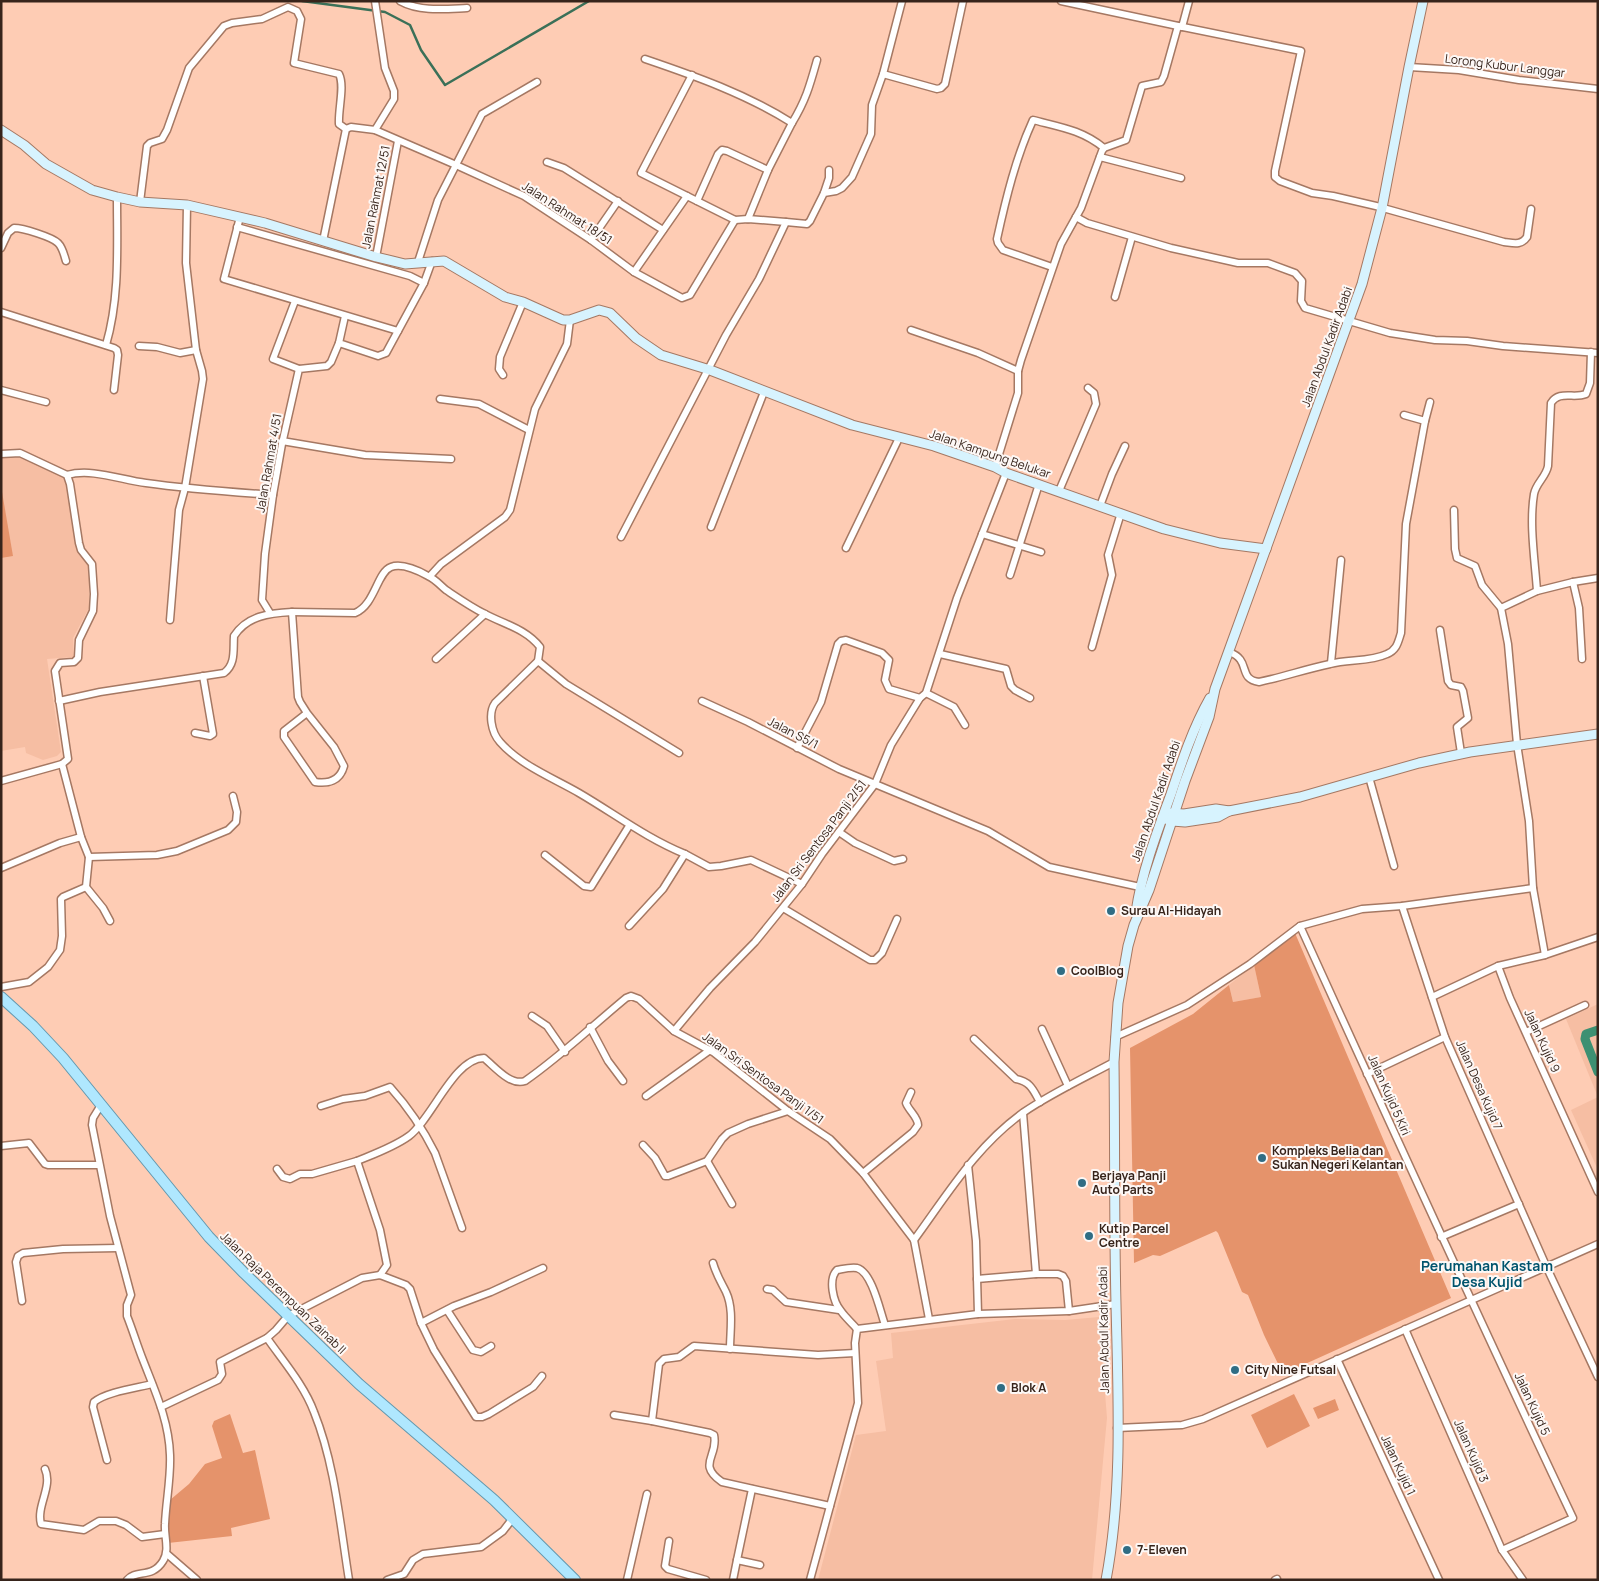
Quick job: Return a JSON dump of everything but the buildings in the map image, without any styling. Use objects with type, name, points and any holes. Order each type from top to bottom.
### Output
[{"type":"main road","name":"Jalan Abdul Kadir Adabi","points":[[1134,925],[1149,890],[1168,816],[1201,714],[1215,689],[1229,652],[1350,322],[1362,284],[1382,208],[1409,67],[1424,1]]},
{"type":"main road","points":[[1,130],[24,145],[46,164],[92,190],[140,202],[187,205],[240,217],[406,264],[444,261],[505,297],[523,302],[563,320],[570,320]]},
{"type":"main road","name":"Jalan Kampung Belukar","points":[[570,320],[599,310],[610,313],[636,338],[660,355],[710,370],[852,425],[934,446],[1164,529],[1220,543],[1266,549]]},
{"type":"main road","points":[[1168,816],[1185,822],[1218,817],[1229,811],[1300,797],[1461,753],[1598,734]]},
{"type":"main road","name":"Jalan Abdul Kadir Adabi","points":[[1106,1580],[1110,1556],[1116,1481],[1118,1375],[1115,1037],[1122,976],[1134,925],[1140,887],[1168,816]]},
{"type":"main road","name":"Jalan Raja Perempuan Zainab II","points":[[1,997],[33,1026],[63,1058],[209,1237],[244,1273],[359,1384],[494,1500],[576,1580]]},
{"type":"main road","name":"Jalan Abdul Kadir Adabi","points":[[1110,1556],[1111,1580]]},
{"type":"street","points":[[375,1],[385,68],[394,91],[394,99],[375,130]]},
{"type":"street","points":[[400,1],[407,5],[425,8],[467,8]]},
{"type":"street","points":[[824,193],[842,188],[852,177],[871,134],[872,106],[883,74],[902,1]]},
{"type":"street","points":[[883,74],[937,89],[941,88],[945,84],[963,1]]},
{"type":"street","points":[[1061,1],[1301,52],[1284,122],[1275,177],[1280,181],[1312,193],[1382,208],[1504,242],[1519,243],[1527,237],[1531,209]]},
{"type":"street","points":[[1104,148],[1126,140],[1142,86],[1161,82],[1189,1]]},
{"type":"street","points":[[140,202],[148,146],[150,142],[162,139],[167,130],[189,68],[224,26],[232,23],[262,19],[288,7],[297,10],[301,19],[294,63],[339,74],[342,80],[338,109],[339,124],[346,128],[323,241]]},
{"type":"street","points":[[644,59],[692,75],[766,108],[792,122]]},
{"type":"street","points":[[748,219],[768,170],[809,92],[816,60]]},
{"type":"street","name":"Lorong Kubur Langgar","points":[[1409,67],[1459,70],[1518,80],[1598,89]]},
{"type":"street","points":[[692,75],[641,173],[735,220],[748,219],[807,224],[824,193],[829,170]]},
{"type":"street","points":[[418,262],[438,200],[482,114],[537,82]]},
{"type":"street","points":[[1052,267],[1003,250],[997,239],[1007,197],[1028,131],[1033,120],[1089,136],[1104,148]]},
{"type":"street","name":"Jalan Rahmat 18/51","points":[[346,128],[375,130],[524,196],[591,240],[634,272],[682,298],[690,295],[735,220]]},
{"type":"street","name":"Jalan Rahmat 12/51","points":[[376,257],[398,141]]},
{"type":"street","points":[[995,467],[1018,393],[1018,371],[1052,267],[1064,237],[1081,208],[1104,148]]},
{"type":"street","points":[[697,201],[718,154],[722,150],[768,170]]},
{"type":"street","points":[[1100,157],[1180,178]]},
{"type":"street","points":[[547,162],[564,168],[663,230]]},
{"type":"street","points":[[634,272],[687,196]]},
{"type":"street","points":[[106,345],[111,327],[116,289],[117,197]]},
{"type":"street","points":[[591,240],[618,201]]},
{"type":"street","points":[[170,620],[179,510],[203,379],[196,350],[186,263],[187,205]]},
{"type":"street","points":[[240,217],[224,279],[398,331]]},
{"type":"street","points":[[1076,217],[1087,223],[1171,248],[1238,263],[1268,263],[1295,273],[1302,281],[1301,300],[1305,308],[1390,333],[1435,340],[1594,352],[1590,383],[1586,394],[1578,396],[1560,395],[1553,399],[1551,403],[1547,472],[1534,493],[1533,528],[1537,591]]},
{"type":"street","points":[[621,536],[710,370],[726,335],[759,279],[786,222]]},
{"type":"street","points":[[237,227],[410,276],[424,283]]},
{"type":"street","points":[[1,248],[8,232],[14,228],[21,228],[56,241],[63,250],[66,261]]},
{"type":"street","points":[[1115,297],[1132,236]]},
{"type":"street","points":[[338,343],[378,356],[386,353],[424,283],[432,261]]},
{"type":"street","points":[[295,301],[273,359],[299,368],[327,366],[331,362],[345,316]]},
{"type":"street","points":[[503,375],[500,369],[500,357],[523,302]]},
{"type":"street","points":[[1,312],[117,350],[114,390]]},
{"type":"street","points":[[430,576],[441,564],[505,517],[510,510],[535,409],[568,339],[570,320]]},
{"type":"street","points":[[911,330],[978,353],[1018,371]]},
{"type":"street","points":[[139,346],[157,347],[180,353],[196,350]]},
{"type":"street","name":"Jalan Rahmat 4/51","points":[[270,613],[262,600],[265,554],[272,496],[282,441],[299,368]]},
{"type":"street","points":[[1059,491],[1096,404],[1094,393],[1088,388]]},
{"type":"street","points":[[1,390],[46,402]]},
{"type":"street","points":[[710,527],[764,392]]},
{"type":"street","points":[[440,399],[479,404],[529,430]]},
{"type":"street","points":[[1229,652],[1241,659],[1247,676],[1254,682],[1259,682],[1331,663],[1373,658],[1388,654],[1396,648],[1401,632],[1406,524],[1430,402]]},
{"type":"street","points":[[1404,415],[1425,421]]},
{"type":"street","points":[[846,548],[899,438]]},
{"type":"street","points":[[282,441],[365,455],[451,458]]},
{"type":"street","points":[[1100,506],[1125,446]]},
{"type":"street","points":[[1,454],[20,453],[60,470],[67,475],[79,543],[81,550],[92,564],[93,605],[91,615],[78,640],[77,660],[60,664],[56,667],[55,675],[68,759],[62,764],[1,780]]},
{"type":"street","points":[[965,725],[954,707],[926,693],[940,654],[956,598],[1006,472]]},
{"type":"street","points":[[67,475],[81,473],[105,475],[184,488],[272,496]]},
{"type":"street","points":[[1010,575],[1021,546],[1039,484]]},
{"type":"street","points":[[1454,510],[1454,548],[1457,558],[1475,566],[1482,585],[1501,608],[1508,644],[1517,744],[1529,821],[1533,888],[1545,955]]},
{"type":"street","points":[[1092,647],[1112,575],[1108,555],[1120,513]]},
{"type":"street","points":[[982,534],[1041,552]]},
{"type":"street","points":[[1331,663],[1341,560]]},
{"type":"street","points":[[59,701],[100,692],[224,673],[230,668],[233,661],[234,636],[247,622],[270,613],[354,613],[362,610],[367,604],[386,571],[392,566],[402,566],[430,576],[444,589],[485,614],[519,630],[540,647],[538,661],[492,707],[491,718],[493,730],[497,738],[523,761],[581,794],[629,826],[704,865],[709,867],[751,860],[802,884]]},
{"type":"street","points":[[1501,608],[1537,591],[1598,578]]},
{"type":"street","points":[[1573,582],[1579,608],[1582,659]]},
{"type":"street","points":[[292,612],[298,697],[307,713],[334,747],[344,766],[342,772],[335,780],[324,783],[315,782],[284,738],[284,731],[307,713]]},
{"type":"street","points":[[436,659],[485,614]]},
{"type":"street","points":[[1440,630],[1448,681],[1451,685],[1461,687],[1468,718],[1457,727],[1461,753]]},
{"type":"street","points":[[797,748],[821,702],[838,644],[841,641],[846,640],[882,653],[889,660],[885,680],[889,689],[920,698]]},
{"type":"street","points":[[940,654],[1006,669],[1011,686],[1030,698]]},
{"type":"street","points":[[538,661],[566,684],[678,753]]},
{"type":"street","points":[[195,733],[210,736],[212,734],[203,676]]},
{"type":"street","name":"Jalan Sri Sentosa Panji 2/51","points":[[674,1031],[710,988],[755,942],[802,884],[822,854],[875,784],[891,745],[920,698],[926,693]]},
{"type":"street","name":"Jalan S5/1","points":[[702,701],[875,784],[988,831],[1049,867],[1140,887]]},
{"type":"street","points":[[62,764],[81,837],[89,857],[86,887],[103,908],[110,921]]},
{"type":"street","points":[[1369,777],[1394,866]]},
{"type":"street","points":[[89,857],[157,855],[177,851],[228,830],[236,822],[237,812],[233,796]]},
{"type":"street","points":[[545,855],[584,886],[591,887],[629,826]]},
{"type":"street","points":[[839,832],[855,843],[894,861],[903,859]]},
{"type":"street","points":[[1,868],[60,843],[81,837]]},
{"type":"street","points":[[629,926],[663,889],[684,854]]},
{"type":"street","points":[[1,987],[29,982],[48,968],[60,950],[62,899],[86,887]]},
{"type":"street","points":[[1115,1037],[1187,1005],[1250,964],[1300,926],[1362,909],[1402,906],[1533,888]]},
{"type":"street","name":"Jalan Desa Kujid 7","points":[[1402,906],[1445,1037],[1547,1268],[1598,1377]]},
{"type":"street","points":[[783,908],[870,960],[879,958],[897,919]]},
{"type":"street","name":"Jalan Kujid 5 Kiri","points":[[1300,926],[1441,1237],[1472,1300]]},
{"type":"street","points":[[1432,997],[1498,966],[1545,955],[1598,937]]},
{"type":"street","name":"Jalan Kujid 9","points":[[1498,966],[1598,1192]]},
{"type":"street","name":"Jalan Sri Sentosa Panji 1/51","points":[[277,1169],[283,1177],[290,1178],[300,1174],[312,1174],[357,1161],[409,1136],[420,1126],[452,1079],[476,1059],[484,1058],[510,1080],[520,1082],[565,1052],[590,1027],[631,996],[638,999],[674,1031],[710,1050],[788,1111],[830,1139],[863,1173],[914,1240],[928,1319]]},
{"type":"street","points":[[1526,1032],[1585,1006]]},
{"type":"street","points":[[532,1016],[547,1026],[565,1052]]},
{"type":"street","points":[[590,1027],[608,1061],[623,1081]]},
{"type":"street","points":[[1042,1029],[1068,1086]]},
{"type":"street","points":[[1367,1074],[1445,1037]]},
{"type":"street","points":[[974,1040],[1016,1079],[1026,1081],[1040,1102]]},
{"type":"street","points":[[646,1096],[710,1050]]},
{"type":"street","points":[[914,1240],[968,1164],[995,1136],[1040,1102],[1114,1062]]},
{"type":"street","points":[[321,1106],[343,1099],[364,1096],[390,1087],[420,1126],[435,1153],[462,1228]]},
{"type":"street","points":[[863,1173],[918,1126],[918,1121],[906,1103],[912,1092]]},
{"type":"street","points":[[101,1105],[93,1118],[92,1125],[118,1248],[131,1295],[127,1305],[127,1316],[161,1407],[168,1432],[170,1456],[165,1534],[167,1554],[156,1570],[130,1577],[128,1580]]},
{"type":"street","points":[[643,1144],[655,1158],[665,1176],[706,1161],[728,1133],[748,1124],[788,1111]]},
{"type":"street","points":[[1023,1113],[1036,1274]]},
{"type":"street","points":[[1,1146],[30,1142],[44,1164],[48,1165],[99,1165]]},
{"type":"street","points":[[357,1161],[380,1230],[387,1265],[380,1275]]},
{"type":"street","points":[[706,1161],[732,1204]]},
{"type":"street","points":[[968,1164],[976,1242],[978,1314]]},
{"type":"street","points":[[1441,1237],[1519,1204]]},
{"type":"street","points":[[1117,1428],[1193,1423],[1598,1244]]},
{"type":"street","points":[[22,1301],[16,1262],[18,1256],[23,1253],[118,1248]]},
{"type":"street","points":[[713,1263],[728,1300],[731,1319],[730,1349]]},
{"type":"street","points":[[421,1323],[543,1268]]},
{"type":"street","points":[[857,1329],[839,1310],[832,1275],[837,1270],[856,1268],[866,1274],[884,1324]]},
{"type":"street","points":[[977,1279],[1058,1274],[1063,1276],[1066,1281],[1070,1311]]},
{"type":"street","points":[[161,1407],[218,1380],[222,1374],[220,1362],[267,1338],[289,1316],[362,1278],[380,1275],[406,1285],[410,1289],[421,1323],[434,1350],[476,1416],[482,1417],[489,1414],[532,1387],[542,1376]]},
{"type":"street","points":[[767,1290],[773,1290],[788,1303],[839,1310]]},
{"type":"street","name":"Jalan Kujid 5","points":[[1472,1300],[1573,1518],[1502,1550]]},
{"type":"street","points":[[857,1329],[884,1324],[978,1314],[1070,1311],[1116,1304]]},
{"type":"street","points":[[447,1310],[473,1350],[481,1352],[491,1346]]},
{"type":"street","points":[[810,1580],[858,1403],[855,1353],[857,1329]]},
{"type":"street","name":"Jalan Kujid 3","points":[[1405,1329],[1502,1550],[1523,1580]]},
{"type":"street","points":[[267,1338],[294,1375],[314,1410],[327,1454],[350,1580]]},
{"type":"street","points":[[652,1421],[659,1364],[661,1361],[679,1356],[694,1346],[818,1355],[855,1353]]},
{"type":"street","name":"Jalan Kujid 1","points":[[1337,1359],[1439,1580]]},
{"type":"street","points":[[106,1460],[93,1407],[94,1402],[98,1398],[152,1384]]},
{"type":"street","points":[[614,1416],[652,1421],[712,1434],[715,1440],[708,1463],[712,1473],[722,1482],[830,1506]]},
{"type":"street","points":[[45,1469],[46,1489],[40,1516],[41,1524],[84,1530],[99,1521],[116,1521],[126,1525],[142,1536],[165,1534]]},
{"type":"street","points":[[733,1580],[752,1489]]},
{"type":"street","points":[[627,1580],[647,1494]]},
{"type":"street","points":[[388,1580],[404,1574],[413,1560],[423,1554],[480,1547],[503,1531],[513,1518]]},
{"type":"street","points":[[669,1541],[665,1566],[668,1569],[706,1580]]},
{"type":"street","points":[[167,1554],[196,1580]]},
{"type":"street","points":[[737,1560],[760,1565]]},
{"type":"shaded area","points":[[18,455],[65,478],[77,551],[87,561],[89,570],[89,608],[73,638],[74,657],[47,659],[61,752],[57,756],[43,760],[26,753],[25,747],[1,751],[1,457]]},
{"type":"shaded area","points":[[1,486],[13,556],[1,558]]},
{"type":"shaded area","name":"Kompleks Belia dan Sukan Negeri Kelantan","points":[[1295,933],[1451,1298],[1283,1374],[1264,1335],[1248,1295],[1242,1292],[1216,1231],[1160,1256],[1153,1255],[1134,1263],[1130,1048],[1193,1014],[1229,985],[1233,1002],[1261,997],[1254,965]]},
{"type":"shaded area","points":[[1254,965],[1261,997],[1233,1002],[1229,985]]},
{"type":"shaded area","points":[[1598,1004],[1598,1097],[1566,1019]]},
{"type":"shaded area","points":[[1598,1097],[1598,1170],[1571,1110]]},
{"type":"shaded area","points":[[1099,1317],[1107,1418],[1092,1580],[818,1580],[856,1435],[886,1431],[876,1361],[893,1358],[891,1333],[1015,1319],[1065,1320]]},
{"type":"shaded area","points":[[1294,1394],[1310,1426],[1267,1448],[1251,1415]]},
{"type":"shaded area","points":[[1335,1399],[1339,1410],[1318,1419],[1313,1408]]},
{"type":"shaded area","points":[[230,1414],[243,1453],[255,1450],[270,1519],[231,1528],[232,1536],[168,1543],[167,1524],[170,1500],[189,1484],[205,1464],[222,1458],[212,1426],[214,1421]]},
{"type":"waterway","points":[[302,1],[385,12],[410,25],[421,50],[445,85],[589,1]]},
{"type":"waterway","points":[[1598,1030],[1586,1034],[1585,1039],[1598,1072]]},
{"type":"place","name":"Surau Al-Hidayah","points":[[1111,911]]},
{"type":"place","name":"CoolBlog","points":[[1061,971]]},
{"type":"place","name":"Kompleks Belia dan Sukan Negeri Kelantan","points":[[1262,1158]]},
{"type":"place","name":"Berjaya Panji Auto Parts","points":[[1082,1183]]},
{"type":"place","name":"Kutip Parcel Centre","points":[[1089,1236]]},
{"type":"place","name":"City Nine Futsal","points":[[1235,1370]]},
{"type":"place","name":"Blok A","points":[[1001,1388]]},
{"type":"place","name":"7-Eleven","points":[[1127,1550]]},
{"type":"district","name":"Perumahan Kastam Desa Kujid","points":[[1487,1274]]}]
